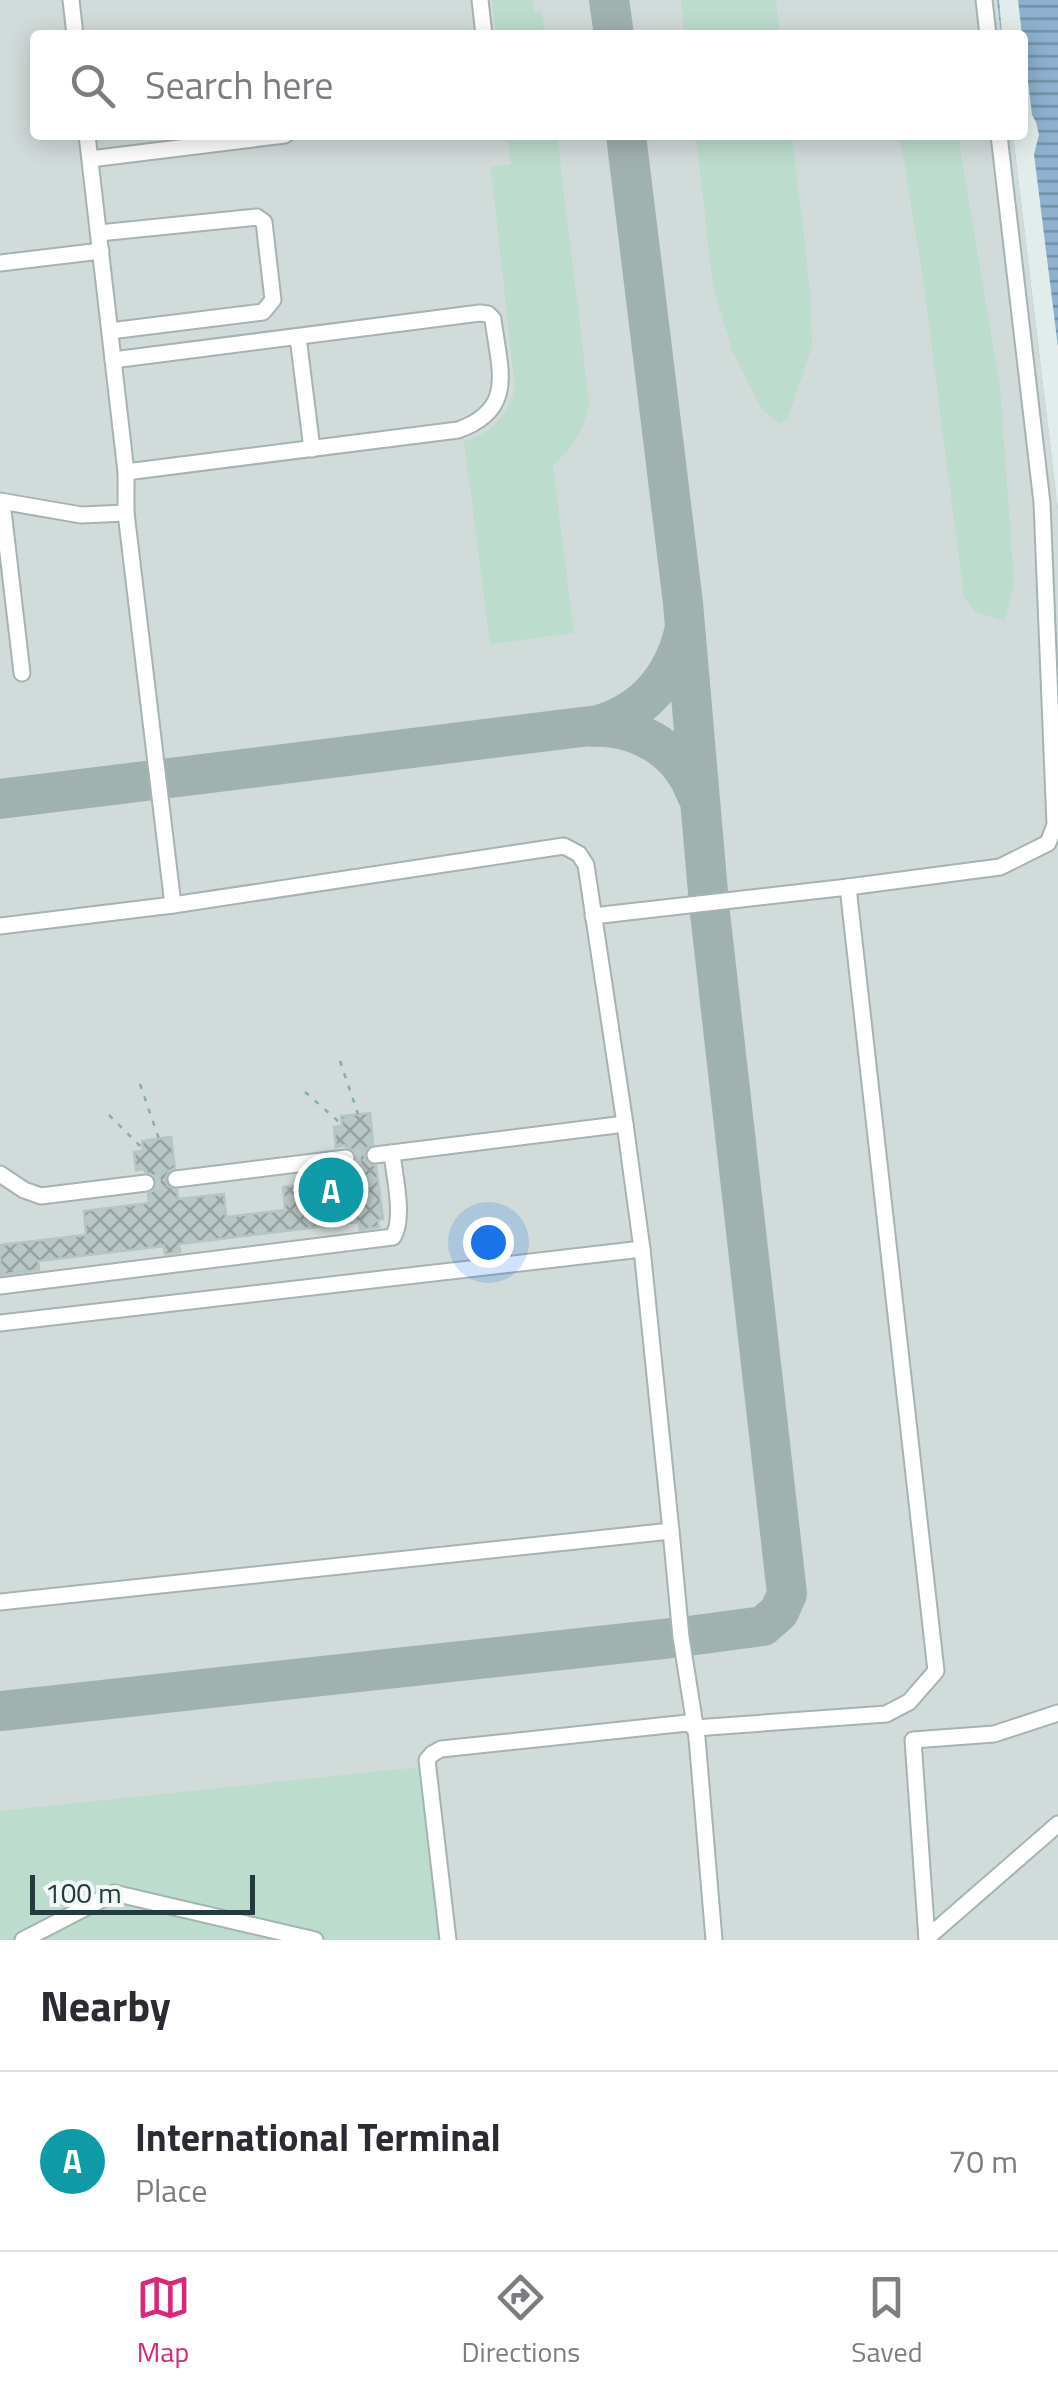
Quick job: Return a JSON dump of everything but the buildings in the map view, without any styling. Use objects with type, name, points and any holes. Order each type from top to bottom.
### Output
[{"type":"lane","points":[[71,0],[74,30]]},
{"type":"lane","points":[[480,0],[483,30]]},
{"type":"lane","points":[[984,0],[987,30]]},
{"type":"lane","points":[[88,140],[172,905]]},
{"type":"lane","points":[[90,159],[244,140]]},
{"type":"lane","points":[[593,916],[1000,868],[1048,842],[1055,825],[1042,503],[1001,140]]},
{"type":"lane","points":[[99,232],[257,217],[264,222],[273,300],[263,312],[110,332]]},
{"type":"lane","points":[[0,264],[101,251]]},
{"type":"lane","points":[[114,360],[480,313],[493,319],[500,380],[500,396],[490,412],[458,430],[126,472]]},
{"type":"lane","points":[[298,336],[312,448]]},
{"type":"lane","points":[[22,673],[1,501],[80,516],[126,512]]},
{"type":"lane","points":[[0,926],[172,905],[564,846],[578,854],[586,866],[642,1249],[681,1637],[695,1728],[714,1940]]},
{"type":"lane","points":[[448,1940],[428,1760],[441,1749],[687,1723],[695,1728],[886,1714],[910,1702],[936,1671],[848,888]]},
{"type":"lane","points":[[0,1286],[393,1237],[398,1215],[383,1154],[625,1124]]},
{"type":"lane","points":[[176,1179],[346,1158]]},
{"type":"lane","points":[[0,1174],[41,1196],[146,1183]]},
{"type":"lane","points":[[0,1323],[642,1249]]},
{"type":"lane","points":[[0,1602],[671,1531]]},
{"type":"lane","points":[[927,1939],[913,1740],[994,1734],[1058,1713]]},
{"type":"lane","points":[[927,1939],[1058,1824]]},
{"type":"lane","points":[[24,1940],[114,1893],[315,1940]]},
{"type":"path","points":[[340,1061],[358,1114]]},
{"type":"path","points":[[140,1084],[158,1139]]},
{"type":"path","points":[[305,1092],[341,1121]]},
{"type":"path","points":[[109,1115],[142,1146]]},
{"type":"shaded area","points":[[0,0],[997,0],[1000,30],[30,30],[30,140],[1014,140],[1058,510],[1058,1940],[0,1940]]},
{"type":"green space","points":[[492,0],[533,0],[534,11],[542,12],[544,30],[495,30]]},
{"type":"green space","points":[[681,0],[776,0],[779,30],[684,30]]},
{"type":"green space","points":[[509,140],[558,140],[589,402],[577,437],[553,465],[574,633],[490,644],[464,441],[497,422],[515,389],[491,167],[511,164]]},
{"type":"green space","points":[[697,140],[793,140],[810,290],[812,347],[787,420],[779,424],[761,408],[732,350],[713,286]]},
{"type":"green space","points":[[901,140],[959,140],[1000,387],[1014,583],[1004,621],[976,612],[964,597]]},
{"type":"green space","points":[[429,1766],[448,1940],[0,1940],[0,1811]]},
{"type":"water","points":[[997,0],[1058,0],[1058,510],[1014,140],[1028,140],[1028,30],[1000,30]]},
{"type":"pier","points":[[999,0],[1018,0],[1021,30],[1002,30]]},
{"type":"pier","points":[[1028,82],[1039,135],[1034,154],[1058,347],[1058,510],[1014,140],[1028,140]]},
{"type":"taxiway","points":[[609,0],[613,30]]},
{"type":"taxiway","points":[[0,1711],[763,1626],[779,1612],[787,1594],[709,904],[683,603],[627,140]]},
{"type":"taxiway","points":[[0,799],[598,725],[629,711],[654,691],[672,664],[684,632]]},
{"type":"taxiway","points":[[592,727],[619,729],[658,745],[679,763],[698,797]]},
{"type":"tunnel","points":[[346,1158],[375,1155]]},
{"type":"tunnel","points":[[146,1183],[176,1179]]},
{"type":"place","name":"International Terminal","points":[[331,1190]]}]
